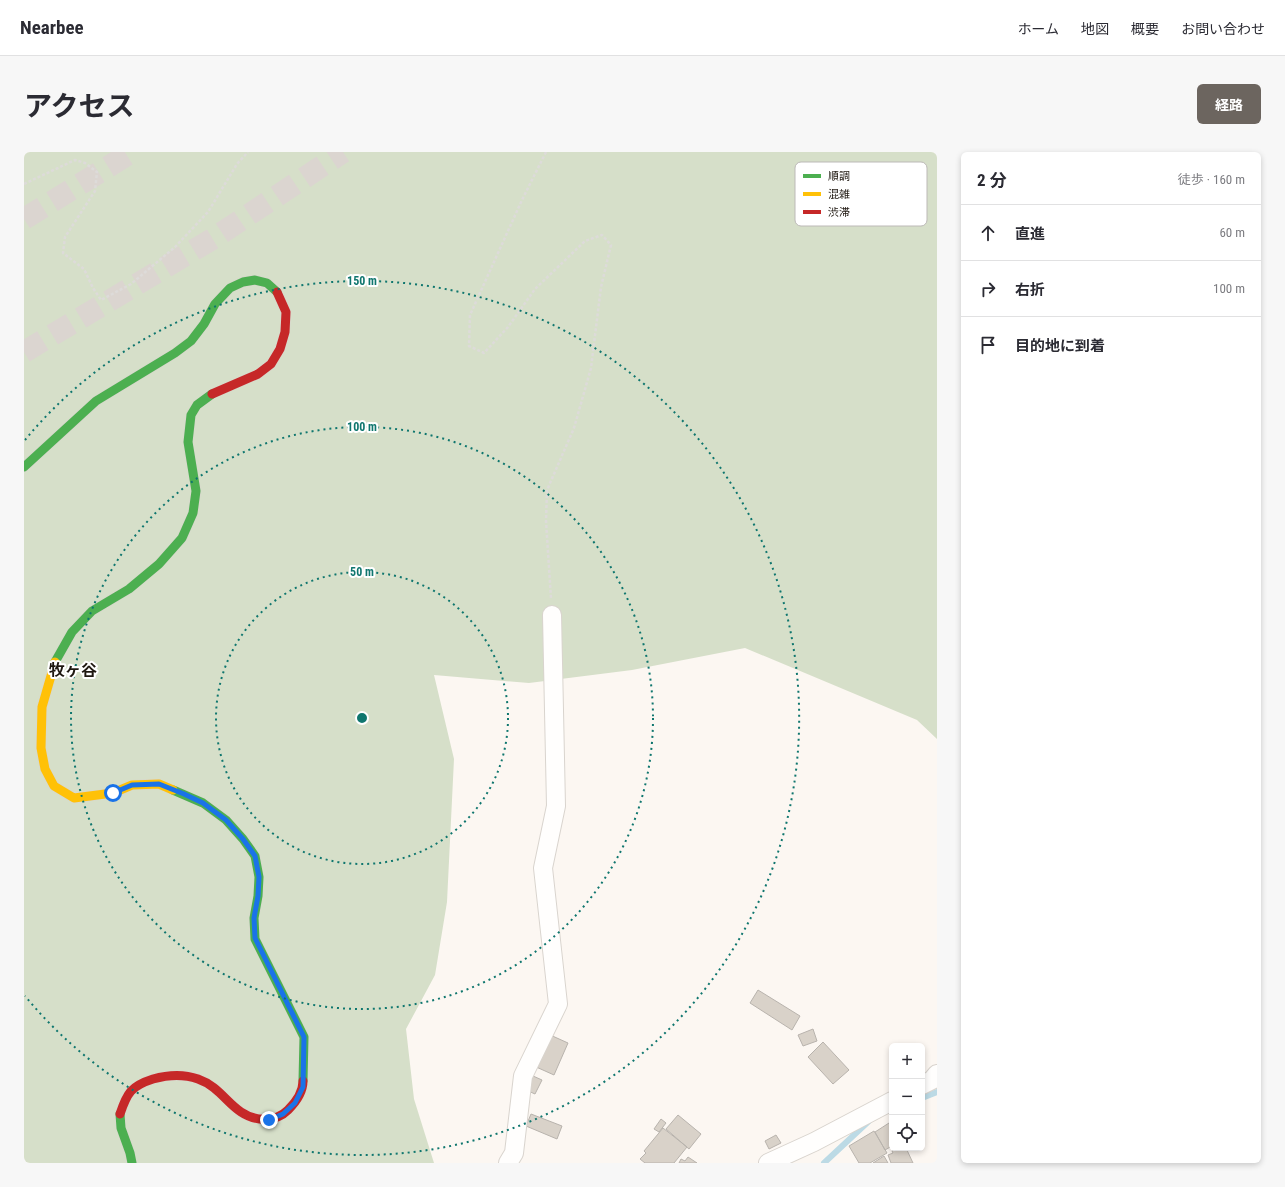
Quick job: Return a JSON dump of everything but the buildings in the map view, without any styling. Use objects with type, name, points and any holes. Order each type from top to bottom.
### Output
[{"type":"street","points":[[24,467],[96,401],[175,353],[191,341],[204,324],[215,304],[230,288],[243,282],[254,280],[267,283],[278,293],[286,312],[285,332],[280,349],[271,364],[258,374],[215,392],[197,405],[191,415],[188,442],[196,491],[193,513],[182,538],[159,564],[129,588],[92,611],[72,632],[54,665],[42,707],[41,748],[45,768],[54,786],[74,798],[113,793],[132,785],[159,784],[203,803],[226,820],[243,839],[255,856],[259,877],[258,896],[254,918],[255,938],[304,1037],[303,1087],[295,1103],[283,1114],[269,1120],[254,1118],[241,1112],[218,1090],[198,1079],[174,1075],[156,1078],[140,1083],[127,1095],[120,1114],[121,1128],[132,1163]]},
{"type":"street","points":[[508,1163],[514,1153],[523,1076],[558,1004],[543,868],[556,806],[552,615]]},
{"type":"street","points":[[925,1084],[932,1080],[937,1074]]},
{"type":"street","points":[[768,1163],[814,1142],[889,1103]]},
{"type":"path","points":[[24,184],[75,160],[85,162],[97,172],[95,191],[65,237],[63,253],[84,269],[93,288],[101,300],[131,284],[175,247],[208,212],[237,164],[248,152]]},
{"type":"path","points":[[546,152],[522,200],[470,315],[469,346],[484,353],[508,327],[535,289],[585,241],[602,235],[611,245],[601,287],[591,368],[574,428],[547,490],[546,520],[552,615]]},
{"type":"green space","points":[[24,152],[937,152],[937,739],[917,720],[745,648],[632,670],[529,683],[434,675],[454,759],[447,902],[435,975],[406,1029],[414,1099],[434,1163],[24,1163]]},
{"type":"waterway","points":[[925,1097],[937,1092]]},
{"type":"waterway","points":[[824,1163],[869,1121]]},
{"type":"tunnel","points":[[24,219],[132,152]]},
{"type":"tunnel","points":[[24,352],[214,238],[343,152]]},
{"type":"traffic: fast","points":[[24,467],[96,401],[175,353],[191,341],[204,324],[215,304],[230,288],[243,282],[255,280],[267,283],[277,292]]},
{"type":"traffic: fast","points":[[55,662],[72,632],[92,611],[129,589],[159,564],[182,538],[193,513],[196,491],[188,442],[191,415],[197,405],[212,394]]},
{"type":"traffic: fast","points":[[173,790],[203,803],[226,820],[243,839],[255,856],[259,877],[258,896],[254,918],[255,939],[304,1037],[303,1081]]},
{"type":"traffic: fast","points":[[120,1114],[121,1128],[132,1163]]},
{"type":"traffic: slow","points":[[55,662],[42,707],[41,748],[45,769],[54,786],[74,798],[113,793],[132,785],[159,784],[173,790]]},
{"type":"traffic: jam","points":[[212,394],[258,374],[271,364],[280,349],[285,332],[286,312],[277,292]]},
{"type":"traffic: jam","points":[[120,1114],[131,1091],[140,1084],[158,1078],[181,1076],[193,1077],[205,1082],[241,1112],[253,1118],[272,1119],[283,1114],[294,1104],[300,1093],[303,1081]]},
{"type":"district","name":"牧ヶ谷","points":[[73,670]]},
{"type":"route","points":[[113,793],[132,785],[159,784],[184,794],[203,803],[226,820],[243,839],[255,856],[259,877],[258,896],[254,918],[255,938],[304,1037],[303,1087],[295,1103],[283,1114],[269,1120]]}]
